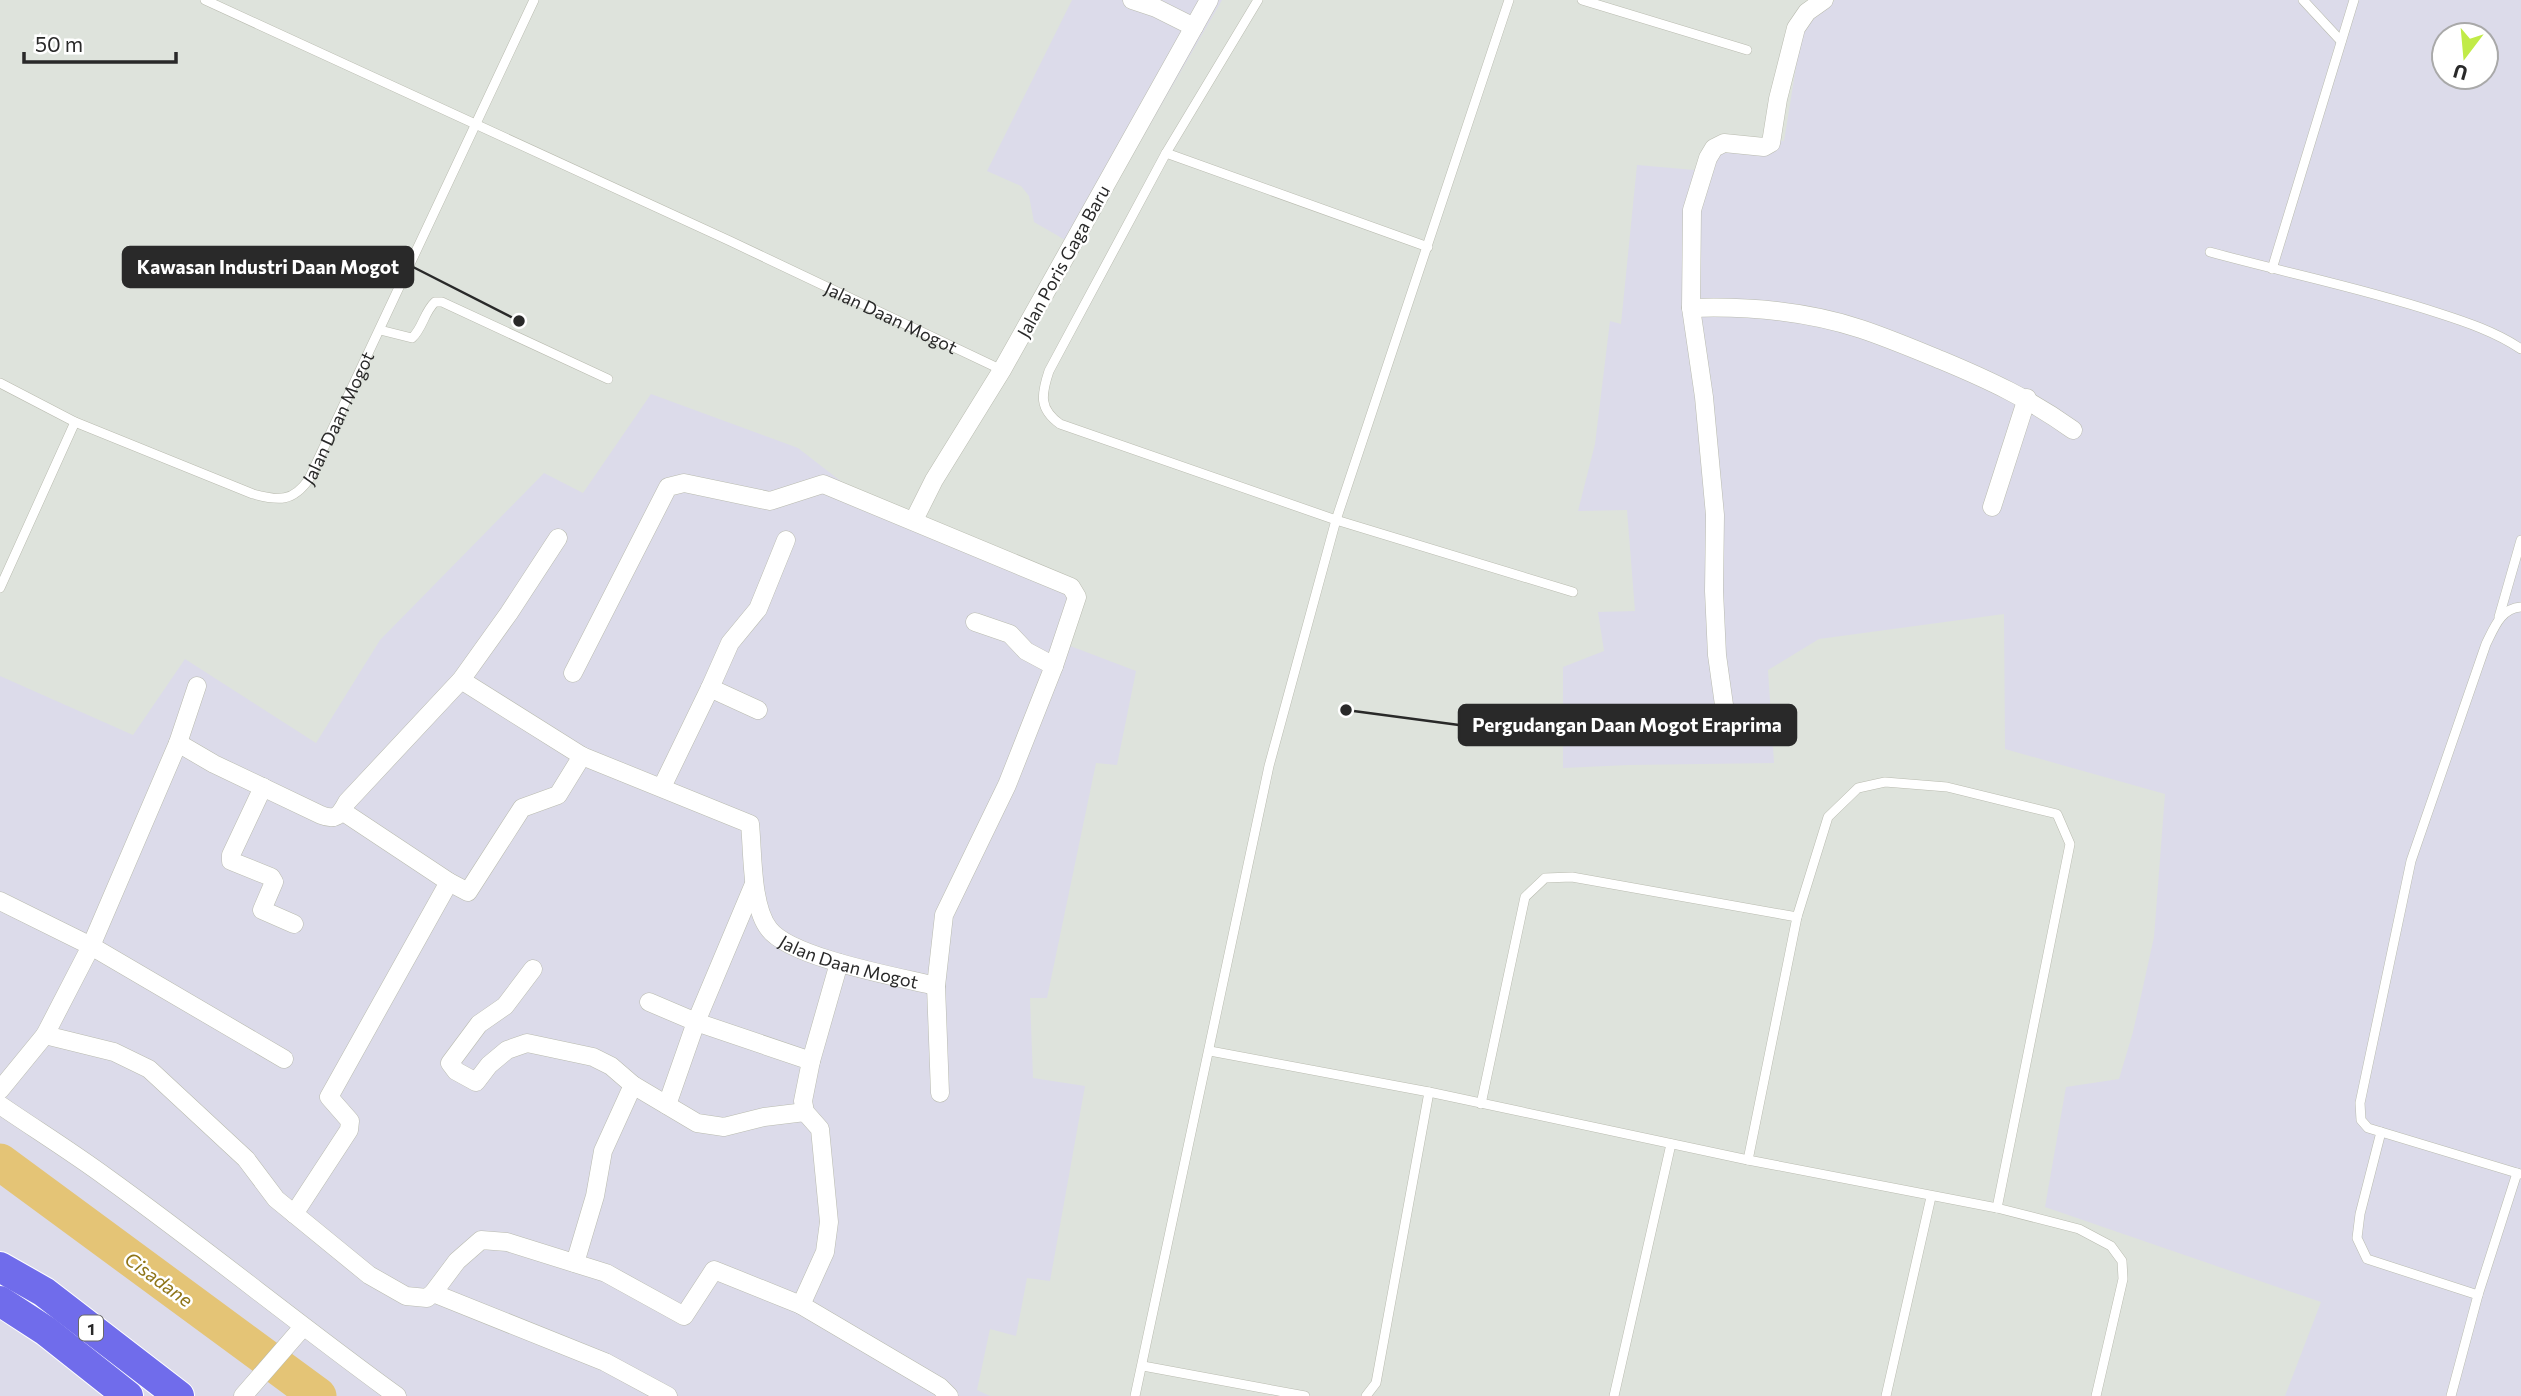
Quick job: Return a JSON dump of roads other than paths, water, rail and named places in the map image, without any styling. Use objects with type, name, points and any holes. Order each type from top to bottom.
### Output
[{"type":"highway","name":"1","points":[[0,1267],[44,1292],[179,1396]]},
{"type":"highway","name":"1","points":[[0,1301],[46,1331],[128,1396]]},
{"type":"street","points":[[1132,0],[1194,27]]},
{"type":"street","name":"Jalan Poris Gaga Baru","points":[[914,520],[934,480],[1002,370],[1209,0]]},
{"type":"street","points":[[1725,712],[1716,630],[1712,489],[1704,397],[1691,308],[1692,210],[1708,158],[1714,148],[1724,143],[1764,147],[1771,143],[1778,99],[1796,28],[1807,12],[1824,0]]},
{"type":"street","points":[[1691,308],[1726,307],[1783,312],[1819,317],[1850,326],[1990,380],[2027,398],[2073,430]]},
{"type":"street","points":[[1992,507],[2027,398]]},
{"type":"street","name":"Jalan Daan Mogot","points":[[461,680],[582,756],[750,824],[757,903],[768,929],[782,942],[839,963],[936,986],[944,915],[1007,785],[1054,666],[1077,597],[1071,587],[823,484],[770,501],[684,483],[668,487],[573,673]]},
{"type":"street","points":[[178,743],[214,764],[333,818],[461,680],[558,538]]},
{"type":"street","points":[[662,787],[730,643],[758,609],[786,540]]},
{"type":"street","points":[[975,622],[1010,634],[1026,651],[1054,666]]},
{"type":"street","points":[[0,1090],[45,1035],[91,946],[178,743],[197,686]]},
{"type":"street","points":[[710,688],[758,710]]},
{"type":"street","points":[[342,811],[468,892],[522,808],[558,795],[582,756]]},
{"type":"street","points":[[262,787],[231,855],[231,861],[271,877],[274,882],[262,910],[293,924]]},
{"type":"street","points":[[667,1105],[696,1022],[755,880]]},
{"type":"street","points":[[294,1214],[349,1130],[350,1121],[329,1097],[449,882]]},
{"type":"street","points":[[0,901],[91,946],[284,1059]]},
{"type":"street","points":[[801,1305],[825,1252],[829,1222],[820,1129],[805,1112],[803,1101],[811,1061],[839,963]]},
{"type":"street","points":[[533,969],[505,1006],[478,1024],[452,1061],[451,1066],[469,1080],[476,1082],[489,1065],[507,1050],[527,1044],[593,1057],[611,1066],[633,1085],[697,1123],[724,1127],[764,1117],[805,1112]]},
{"type":"street","points":[[936,986],[940,1093]]},
{"type":"street","points":[[649,1002],[696,1022],[811,1061]]},
{"type":"street","points":[[45,1035],[114,1052],[149,1069],[246,1158],[276,1199],[369,1275],[406,1296],[427,1298],[457,1261],[481,1240],[507,1241],[606,1273],[684,1316],[714,1270],[801,1305],[940,1387],[949,1396]]},
{"type":"street","points":[[575,1264],[595,1196],[603,1151],[633,1085]]},
{"type":"street","points":[[0,1105],[105,1176],[230,1269],[298,1333],[397,1396]]},
{"type":"street","points":[[433,1293],[605,1362],[668,1396]]},
{"type":"street","points":[[243,1396],[298,1333]]},
{"type":"lane","name":"Jalan Daan Mogot","points":[[205,0],[730,241],[1002,370]]},
{"type":"lane","name":"Jalan Daan Mogot","points":[[0,383],[75,422],[253,494],[269,499],[296,495],[309,479],[534,0]]},
{"type":"lane","points":[[1258,0],[1166,153],[1049,371],[1043,401],[1049,416],[1060,425],[1336,520],[1573,592]]},
{"type":"lane","points":[[1135,1396],[1269,766],[1336,520],[1508,0]]},
{"type":"lane","points":[[1583,0],[1747,50]]},
{"type":"lane","points":[[2303,0],[2341,41]]},
{"type":"lane","points":[[2272,269],[2354,0]]},
{"type":"lane","points":[[1166,153],[1428,247]]},
{"type":"lane","points":[[2210,252],[2402,301],[2461,320],[2507,339],[2521,349]]},
{"type":"lane","points":[[380,330],[412,338],[418,332],[431,305],[442,302],[608,379]]},
{"type":"lane","points":[[0,588],[75,422]]},
{"type":"lane","points":[[2451,1396],[2478,1295],[2519,1173],[2363,1125],[2360,1103],[2381,993],[2412,861],[2486,644],[2497,622],[2521,540]]},
{"type":"lane","points":[[2497,622],[2507,611],[2521,607]]},
{"type":"lane","points":[[1748,1160],[1797,917],[1828,817],[1858,788],[1885,782],[1947,787],[2057,814],[2070,844],[1997,1208]]},
{"type":"lane","points":[[1481,1104],[1525,897],[1545,878],[1573,877],[1797,917]]},
{"type":"lane","points":[[1210,1051],[1429,1092],[1748,1160],[1997,1208],[2079,1229],[2111,1246],[2122,1262],[2123,1279],[2096,1396]]},
{"type":"lane","points":[[1366,1396],[1376,1383],[1429,1092]]},
{"type":"lane","points":[[2381,1132],[2360,1214],[2357,1238],[2367,1259],[2478,1295]]},
{"type":"lane","points":[[1614,1396],[1671,1144]]},
{"type":"lane","points":[[1886,1396],[1931,1197]]},
{"type":"lane","points":[[1143,1366],[1305,1396]]},
{"type":"waterway","name":"Cisadane","points":[[0,1162],[318,1396]]},
{"type":"place","name":"Kawasan Industri Daan Mogot","points":[[519,321]]},
{"type":"place","name":"Pergudangan Daan Mogot Eraprima","points":[[1346,710]]}]
